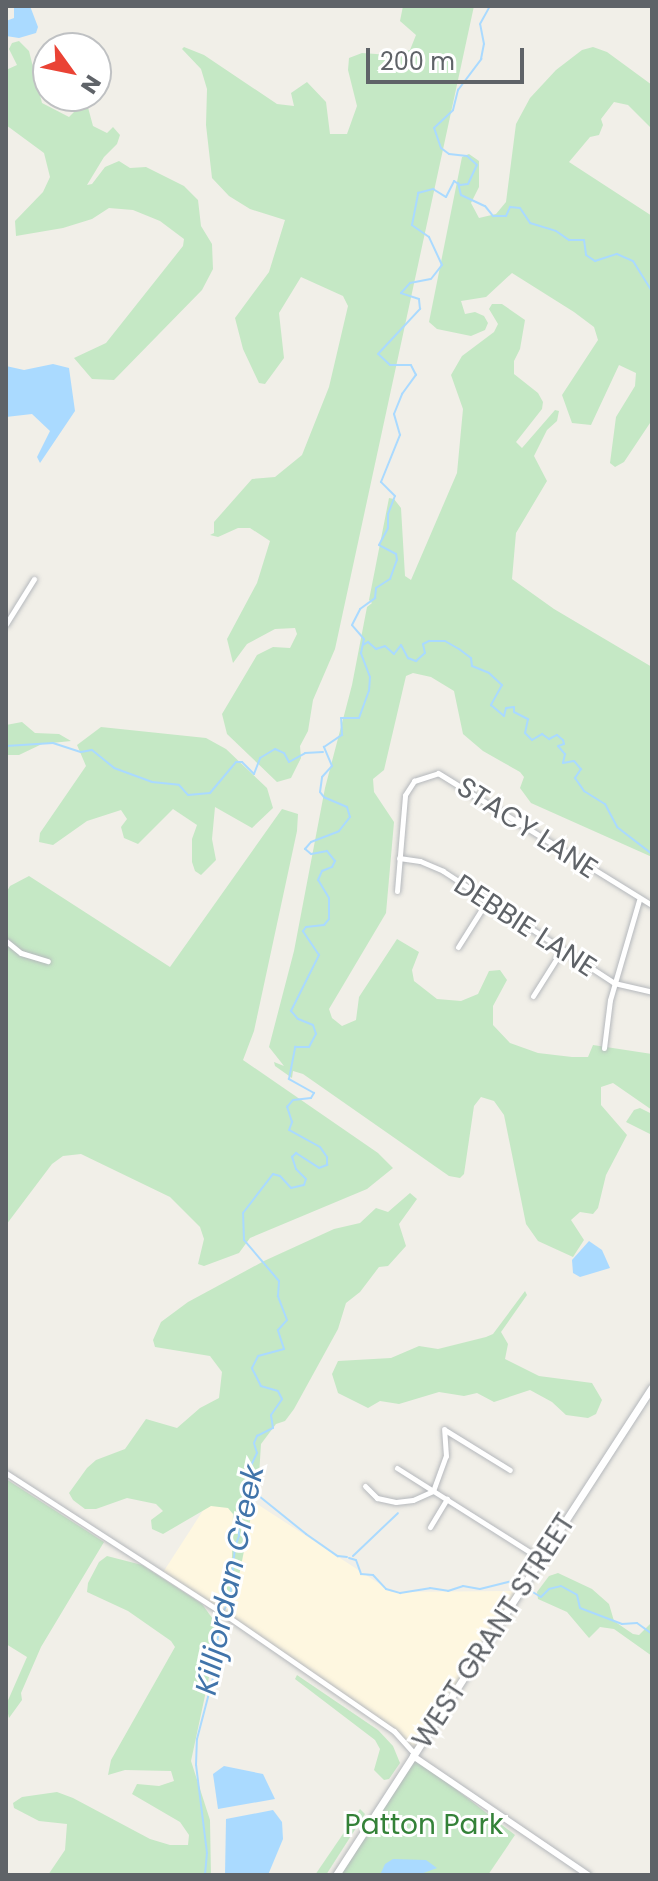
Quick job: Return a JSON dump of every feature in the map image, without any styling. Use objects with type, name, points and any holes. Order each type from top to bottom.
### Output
[{"type":"main road","name":"WEST GRANT STREET","points":[[336,1875],[652,1387]]},
{"type":"street","points":[[6,624],[34,579]]},
{"type":"street","name":"STACY LANE","points":[[397,891],[407,791],[414,781],[438,773],[452,779],[639,900],[652,905]]},
{"type":"street","name":"DEBBIE LANE","points":[[399,858],[436,867],[614,983],[652,992]]},
{"type":"street","points":[[604,1048],[614,983],[639,900]]},
{"type":"street","points":[[458,947],[487,901]]},
{"type":"street","points":[[6,941],[21,953],[48,961]]},
{"type":"street","points":[[533,996],[562,950]]},
{"type":"street","points":[[365,1486],[377,1498],[396,1502],[413,1500],[433,1491],[446,1456],[444,1429],[510,1470]]},
{"type":"street","points":[[397,1468],[541,1559]]},
{"type":"street","points":[[6,1473],[394,1731],[414,1755],[577,1872],[588,1875]]},
{"type":"street","points":[[430,1527],[447,1499]]},
{"type":"shaded area","points":[[222,1481],[392,1592],[520,1591],[415,1754],[394,1731],[162,1574]]},
{"type":"green space","points":[[403,6],[474,6],[335,649],[313,700],[308,731],[300,746],[301,758],[291,778],[277,782],[227,734],[222,714],[257,655],[273,647],[290,648],[297,634],[295,628],[275,629],[247,644],[233,663],[227,639],[257,583],[270,541],[250,528],[238,528],[218,537],[210,535],[214,533],[214,522],[252,479],[275,477],[302,455],[329,387],[348,306],[343,296],[301,277],[279,313],[284,358],[265,384],[259,383],[243,349],[235,318],[269,272],[285,220],[250,209],[229,196],[212,178],[206,125],[207,89],[201,69],[182,49],[184,47],[204,55],[277,104],[294,106],[291,93],[307,82],[326,102],[330,134],[347,134],[357,106],[348,70],[349,58],[362,53],[390,55],[410,50],[416,35],[400,21]]},
{"type":"green space","points":[[19,41],[29,51],[32,63],[32,112],[59,112],[69,117],[74,112],[89,112],[93,126],[107,133],[113,127],[120,135],[117,144],[104,157],[87,185],[92,184],[105,167],[119,161],[130,168],[146,167],[184,186],[198,200],[201,226],[212,244],[213,269],[202,290],[114,380],[92,379],[74,358],[106,343],[183,246],[184,239],[160,221],[133,210],[109,208],[92,219],[63,228],[16,236],[15,221],[43,192],[50,177],[44,153],[6,125],[6,70],[17,65],[9,49],[12,43]]},
{"type":"green space","points":[[593,47],[607,52],[652,85],[652,129],[628,105],[614,102],[601,119],[603,125],[599,135],[590,137],[569,162],[652,216],[652,420],[624,462],[615,467],[610,463],[616,417],[635,386],[636,373],[619,365],[591,425],[572,423],[562,395],[598,340],[594,327],[512,273],[486,297],[461,301],[465,314],[475,312],[484,316],[488,323],[485,330],[471,336],[437,329],[429,322],[462,157],[469,154],[479,161],[479,187],[471,203],[479,218],[496,214],[506,202],[516,124],[530,98],[556,70],[582,50]]},
{"type":"green space","points":[[492,304],[502,304],[525,320],[520,349],[514,361],[514,374],[538,393],[543,402],[542,409],[516,442],[522,448],[555,410],[559,411],[557,421],[547,430],[534,456],[547,481],[516,533],[512,579],[554,609],[652,667],[652,857],[531,803],[520,788],[524,777],[520,772],[483,751],[463,734],[454,691],[431,677],[413,673],[406,676],[384,770],[373,779],[374,792],[394,822],[386,913],[329,1009],[332,1018],[342,1026],[356,1020],[359,997],[397,939],[419,952],[412,970],[414,981],[437,999],[461,1001],[478,994],[489,971],[500,970],[507,980],[493,1006],[493,1025],[510,1043],[538,1053],[572,1057],[588,1057],[593,1045],[652,1054],[652,1110],[613,1083],[601,1087],[601,1105],[627,1135],[606,1175],[598,1208],[593,1214],[580,1212],[571,1220],[584,1240],[573,1257],[538,1241],[526,1224],[504,1115],[494,1101],[481,1097],[474,1106],[464,1174],[460,1178],[449,1176],[303,1074],[293,1071],[292,1078],[275,1066],[274,1062],[284,1066],[269,1047],[294,951],[325,788],[352,685],[367,607],[372,603],[369,600],[389,498],[394,499],[401,508],[405,576],[411,580],[457,473],[463,409],[451,375],[462,356],[494,332],[498,324],[489,309]]},
{"type":"green space","points":[[22,722],[35,733],[59,734],[71,741],[42,744],[19,755],[6,755],[6,725]]},
{"type":"green space","points":[[101,727],[206,738],[226,749],[267,788],[273,808],[252,828],[215,807],[212,839],[216,860],[201,875],[195,871],[192,862],[192,839],[197,825],[173,809],[138,844],[124,838],[121,827],[127,819],[121,810],[87,821],[53,845],[39,842],[40,833],[86,766],[77,745]]},
{"type":"green space","points":[[282,809],[298,814],[297,831],[254,1031],[243,1060],[378,1153],[393,1168],[367,1189],[250,1238],[239,1253],[204,1266],[198,1264],[204,1239],[200,1227],[170,1197],[81,1154],[63,1156],[52,1164],[6,1225],[6,893],[10,886],[29,876],[170,967]]},
{"type":"green space","points":[[640,1108],[652,1114],[652,1135],[626,1122],[634,1110]]},
{"type":"green space","points":[[410,1193],[417,1199],[399,1224],[406,1246],[388,1266],[379,1267],[360,1292],[346,1303],[338,1329],[294,1409],[285,1421],[276,1424],[261,1444],[259,1476],[235,1596],[226,1598],[224,1586],[232,1557],[233,1514],[228,1508],[211,1506],[163,1534],[152,1529],[151,1520],[163,1511],[156,1504],[127,1498],[96,1509],[85,1509],[73,1500],[69,1493],[87,1468],[96,1460],[125,1449],[146,1419],[177,1428],[200,1408],[219,1398],[222,1372],[210,1356],[155,1347],[153,1340],[161,1322],[188,1302],[264,1261],[334,1229],[360,1223],[376,1208],[388,1212]]},
{"type":"green space","points":[[525,1291],[527,1295],[501,1332],[508,1344],[505,1359],[539,1376],[592,1383],[602,1400],[596,1414],[588,1418],[566,1415],[552,1402],[530,1390],[494,1402],[477,1393],[464,1396],[439,1392],[399,1404],[380,1401],[368,1408],[338,1393],[332,1374],[338,1361],[391,1358],[419,1346],[438,1349],[486,1337],[493,1334]]},
{"type":"green space","points":[[6,1479],[104,1542],[41,1647],[21,1693],[22,1700],[9,1718],[6,1705],[27,1657],[6,1644]]},
{"type":"green space","points":[[107,1556],[142,1565],[202,1604],[215,1622],[215,1649],[191,1761],[210,1820],[211,1875],[48,1875],[65,1850],[67,1824],[39,1821],[14,1808],[13,1803],[22,1797],[57,1792],[150,1839],[170,1845],[188,1845],[189,1835],[180,1822],[132,1794],[137,1784],[159,1786],[174,1781],[171,1771],[125,1770],[108,1775],[111,1760],[175,1647],[128,1611],[87,1592],[88,1583],[99,1562]]},
{"type":"green space","points":[[558,1573],[592,1589],[609,1604],[614,1621],[633,1634],[639,1635],[652,1622],[652,1656],[614,1629],[600,1627],[589,1638],[567,1612],[538,1599],[537,1592],[549,1576]]},
{"type":"green space","points":[[297,1675],[378,1730],[393,1746],[400,1763],[389,1779],[384,1780],[374,1770],[380,1749],[375,1740],[295,1679]]},
{"type":"green space","name":"Patton Park","points":[[413,1756],[515,1835],[488,1875],[336,1875]]},
{"type":"green space","points":[[360,1809],[365,1814],[326,1875],[315,1875]]},
{"type":"water","points":[[14,6],[30,6],[38,27],[36,32],[19,38],[6,36],[6,21],[14,18]]},
{"type":"water","points":[[53,364],[69,368],[75,411],[40,463],[37,457],[50,431],[32,414],[6,417],[6,366],[24,370]]},
{"type":"water","points":[[589,1241],[602,1250],[610,1268],[580,1277],[573,1273],[572,1260]]},
{"type":"water","points":[[224,1766],[263,1774],[275,1799],[218,1809],[213,1774]]},
{"type":"water","points":[[273,1810],[282,1822],[283,1839],[268,1875],[225,1875],[226,1819]]},
{"type":"water","points":[[393,1859],[426,1860],[437,1868],[418,1875],[380,1875],[385,1864]]},
{"type":"waterway","name":"Killjordan Creek","points":[[205,1875],[207,1853],[196,1765],[197,1739],[213,1678],[220,1619],[230,1598],[239,1536],[237,1514],[253,1489],[249,1470],[257,1453],[254,1443],[257,1436],[273,1428],[271,1415],[282,1399],[278,1391],[261,1386],[252,1368],[258,1356],[284,1349],[278,1330],[287,1320],[278,1296],[279,1281],[244,1240],[243,1213],[273,1174],[280,1176],[291,1188],[304,1185],[306,1179],[296,1169],[292,1157],[296,1153],[319,1168],[327,1165],[327,1157],[320,1147],[289,1130],[292,1122],[287,1107],[293,1100],[311,1098],[314,1093],[289,1079],[295,1047],[309,1047],[316,1034],[313,1025],[298,1019],[291,1011],[319,955],[303,931],[306,927],[324,925],[329,919],[329,898],[318,880],[322,871],[332,867],[335,861],[327,851],[311,854],[305,849],[311,842],[339,831],[350,817],[347,807],[324,797],[320,792],[322,777],[332,766],[324,747],[342,735],[341,718],[359,718],[369,691],[370,677],[361,653],[364,639],[352,625],[360,609],[375,598],[376,588],[390,579],[397,560],[396,554],[379,545],[388,528],[388,514],[395,496],[381,482],[400,435],[394,414],[402,394],[416,375],[411,365],[390,365],[378,354],[420,309],[419,299],[401,293],[410,283],[431,279],[442,265],[429,237],[412,225],[418,193],[433,189],[446,197],[454,181],[460,185],[468,184],[477,165],[467,156],[449,154],[441,148],[434,128],[453,110],[458,90],[481,59],[484,44],[480,24],[490,6]]},
{"type":"waterway","points":[[458,183],[461,195],[485,206],[493,216],[506,216],[510,207],[520,208],[530,223],[556,231],[569,240],[584,240],[586,255],[595,261],[617,254],[633,261],[652,292]]},
{"type":"waterway","points":[[363,645],[368,642],[376,649],[385,646],[394,654],[401,645],[408,658],[416,661],[425,653],[423,644],[429,641],[445,641],[459,649],[471,658],[472,666],[489,673],[502,685],[491,705],[504,716],[506,708],[514,707],[514,712],[528,719],[525,733],[532,740],[542,734],[549,739],[557,735],[563,740],[564,744],[558,746],[565,754],[563,763],[574,761],[581,769],[575,778],[584,791],[605,804],[617,827],[652,854]]},
{"type":"waterway","points":[[6,746],[53,743],[81,752],[92,750],[114,768],[152,782],[179,785],[188,795],[210,793],[236,762],[242,762],[254,774],[260,758],[275,749],[284,753],[289,762],[305,753],[323,752]]},
{"type":"waterway","points":[[254,1492],[306,1534],[338,1556],[347,1557]]},
{"type":"waterway","points":[[353,1556],[398,1513]]},
{"type":"waterway","points":[[349,1558],[356,1560],[361,1574],[373,1575],[386,1589],[400,1593],[430,1588],[448,1591],[463,1586],[480,1589],[509,1582],[520,1586]]},
{"type":"waterway","points":[[526,1588],[541,1597],[549,1589],[561,1586],[577,1595],[580,1608],[622,1624],[637,1623],[652,1634]]}]
